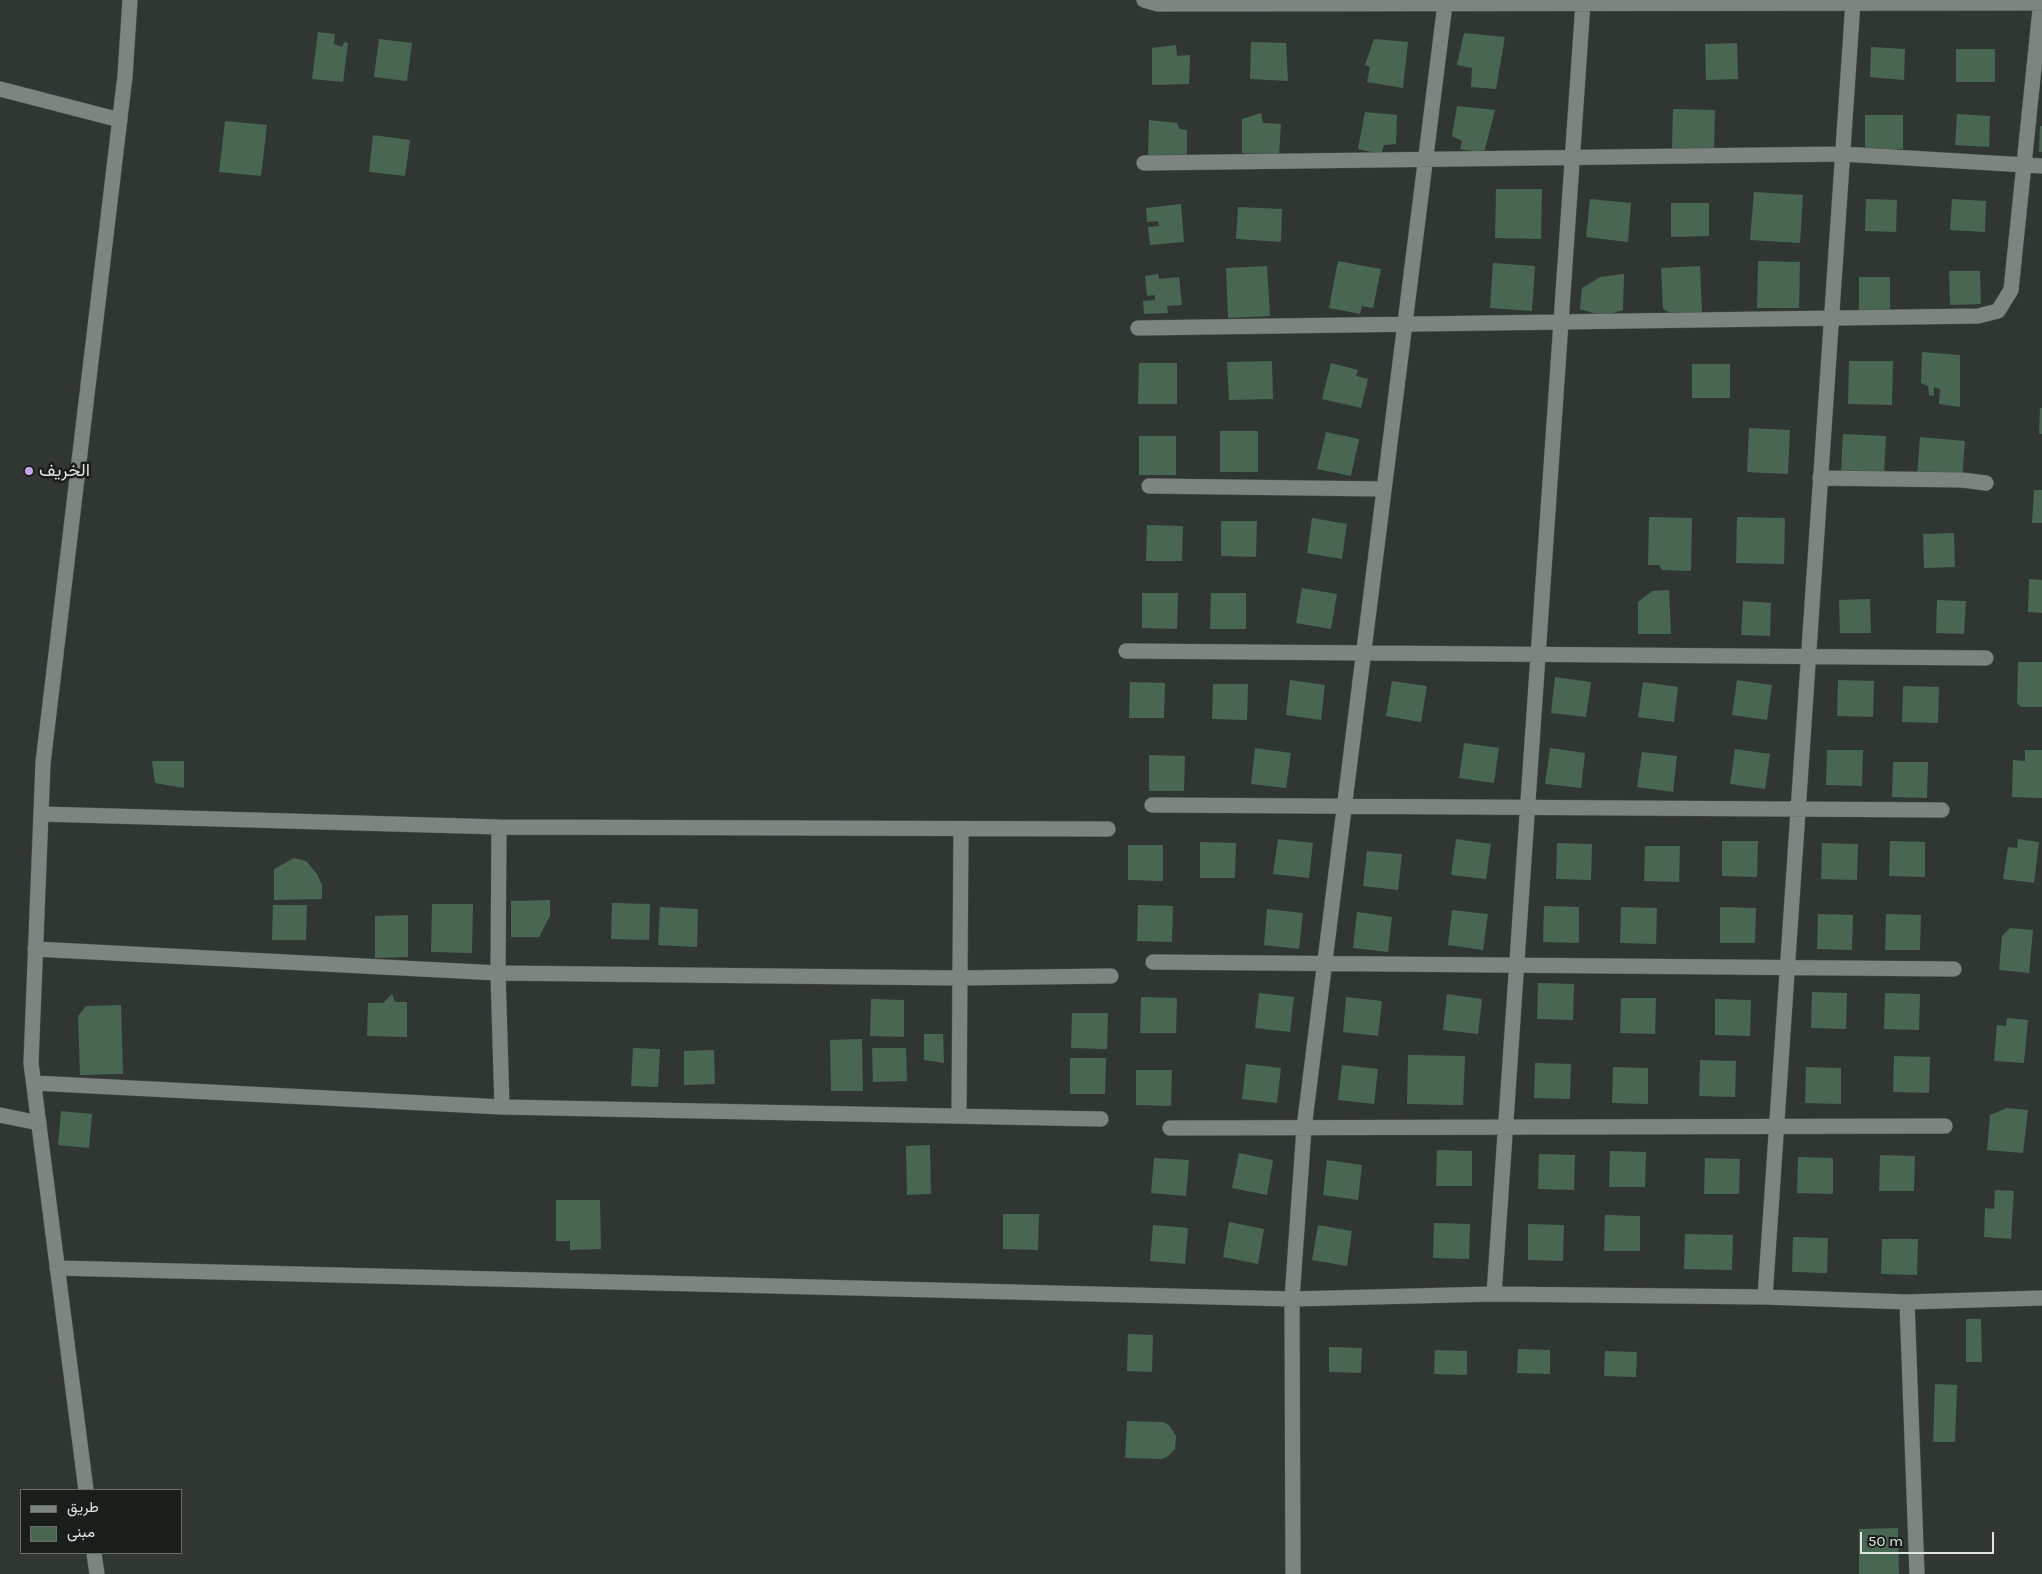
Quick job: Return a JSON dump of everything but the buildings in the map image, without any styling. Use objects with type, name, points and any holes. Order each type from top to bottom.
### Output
[{"type":"street","points":[[86,1489],[31,1063],[43,763],[120,120],[130,0]]},
{"type":"street","points":[[1138,328],[1978,316],[1998,311],[2011,290],[2041,2],[1158,4],[1144,0]]},
{"type":"street","points":[[1765,1297],[1853,2]]},
{"type":"street","points":[[1494,1294],[1583,3]]},
{"type":"street","points":[[1293,1574],[1292,1299],[1304,1128],[1446,4]]},
{"type":"street","points":[[0,89],[120,120]]},
{"type":"street","points":[[1144,163],[1842,154],[2042,166]]},
{"type":"street","points":[[1820,478],[1962,480],[1986,483]]},
{"type":"street","points":[[1148,486],[1384,489]]},
{"type":"street","points":[[1126,651],[1986,658]]},
{"type":"street","points":[[1152,805],[1942,810]]},
{"type":"street","points":[[41,814],[499,827],[1108,829]]},
{"type":"street","points":[[499,827],[498,973],[502,1107]]},
{"type":"street","points":[[959,1116],[961,829]]},
{"type":"street","points":[[36,949],[498,973],[959,978],[1111,976]]},
{"type":"street","points":[[1153,962],[1954,968]]},
{"type":"street","points":[[34,1083],[502,1107],[1101,1119]]},
{"type":"street","points":[[0,1115],[39,1123]]},
{"type":"street","points":[[1170,1128],[1945,1126]]},
{"type":"street","points":[[57,1268],[1292,1299],[1494,1294],[1765,1297],[1907,1302],[2042,1298]]},
{"type":"street","points":[[1907,1302],[1917,1574]]},
{"type":"street","points":[[94,1554],[97,1574]]},
{"type":"place","name":"الخريف","points":[[29,471]]}]
